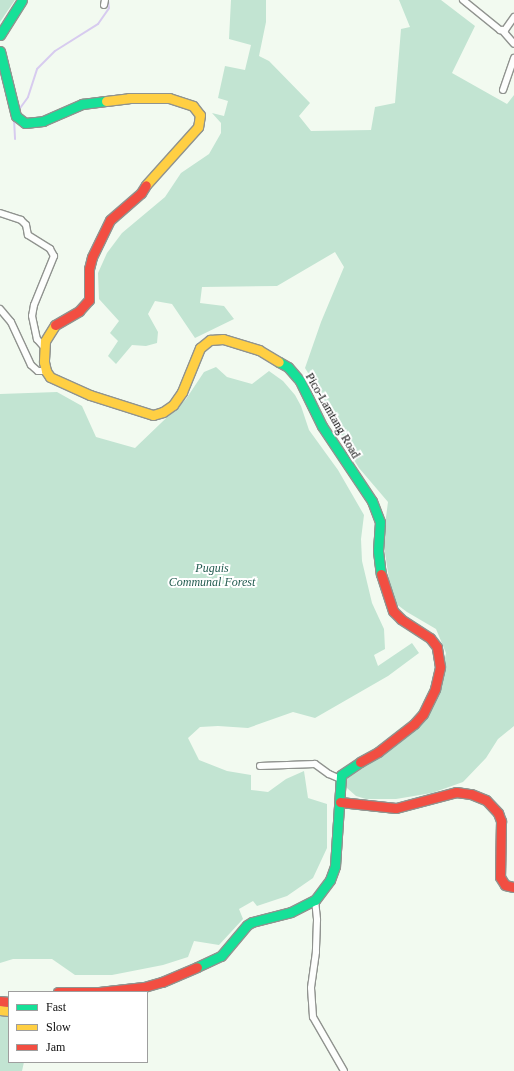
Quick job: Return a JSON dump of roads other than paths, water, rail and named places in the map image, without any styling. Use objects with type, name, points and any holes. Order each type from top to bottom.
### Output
[{"type":"main road","points":[[0,35],[22,0]]},
{"type":"main road","points":[[0,51],[16,116],[25,123],[43,121],[82,104],[129,98],[170,98],[193,106],[200,115],[198,127],[185,143],[153,177],[141,194],[110,220],[92,257],[89,269],[89,300],[79,312],[54,326],[48,335],[44,347],[46,371]]},
{"type":"main road","name":"Pico-Lamtang Road","points":[[46,371],[50,377],[90,395],[153,415],[163,412],[173,405],[182,392],[200,348],[210,340],[223,339],[259,350],[288,367],[300,381],[322,426],[372,502],[378,514],[380,522],[378,551],[380,570],[393,611],[402,620],[430,638],[437,647],[440,658],[438,679],[423,714],[414,724],[378,752],[345,771],[340,779]]},
{"type":"main road","points":[[108,991],[144,987],[162,982],[221,956],[247,925],[252,922],[292,912],[315,900],[330,880],[338,854],[340,779]]},
{"type":"main road","points":[[340,802],[396,808],[456,792],[471,794],[486,800],[498,813],[501,821],[500,877],[505,885],[514,886]]},
{"type":"street","points":[[463,0],[497,28],[502,30],[514,44]]},
{"type":"street","points":[[502,30],[505,30],[514,17]]},
{"type":"street","points":[[503,90],[514,58]]},
{"type":"street","points":[[0,213],[21,220],[26,225],[28,235],[50,249],[54,256],[34,305],[32,316],[38,339],[44,347]]},
{"type":"street","points":[[0,309],[11,322],[31,365],[38,371],[46,371]]},
{"type":"street","points":[[260,766],[315,764],[329,774],[340,779]]},
{"type":"street","points":[[315,900],[317,920],[316,952],[311,988],[313,1017],[344,1071]]},
{"type":"waterway","points":[[18,111],[28,97],[37,69],[55,51],[98,24],[109,8],[108,0]]},
{"type":"waterway","points":[[14,119],[15,139]]},
{"type":"park label","name":"Puguis Communal Forest","points":[[212,576]]}]
